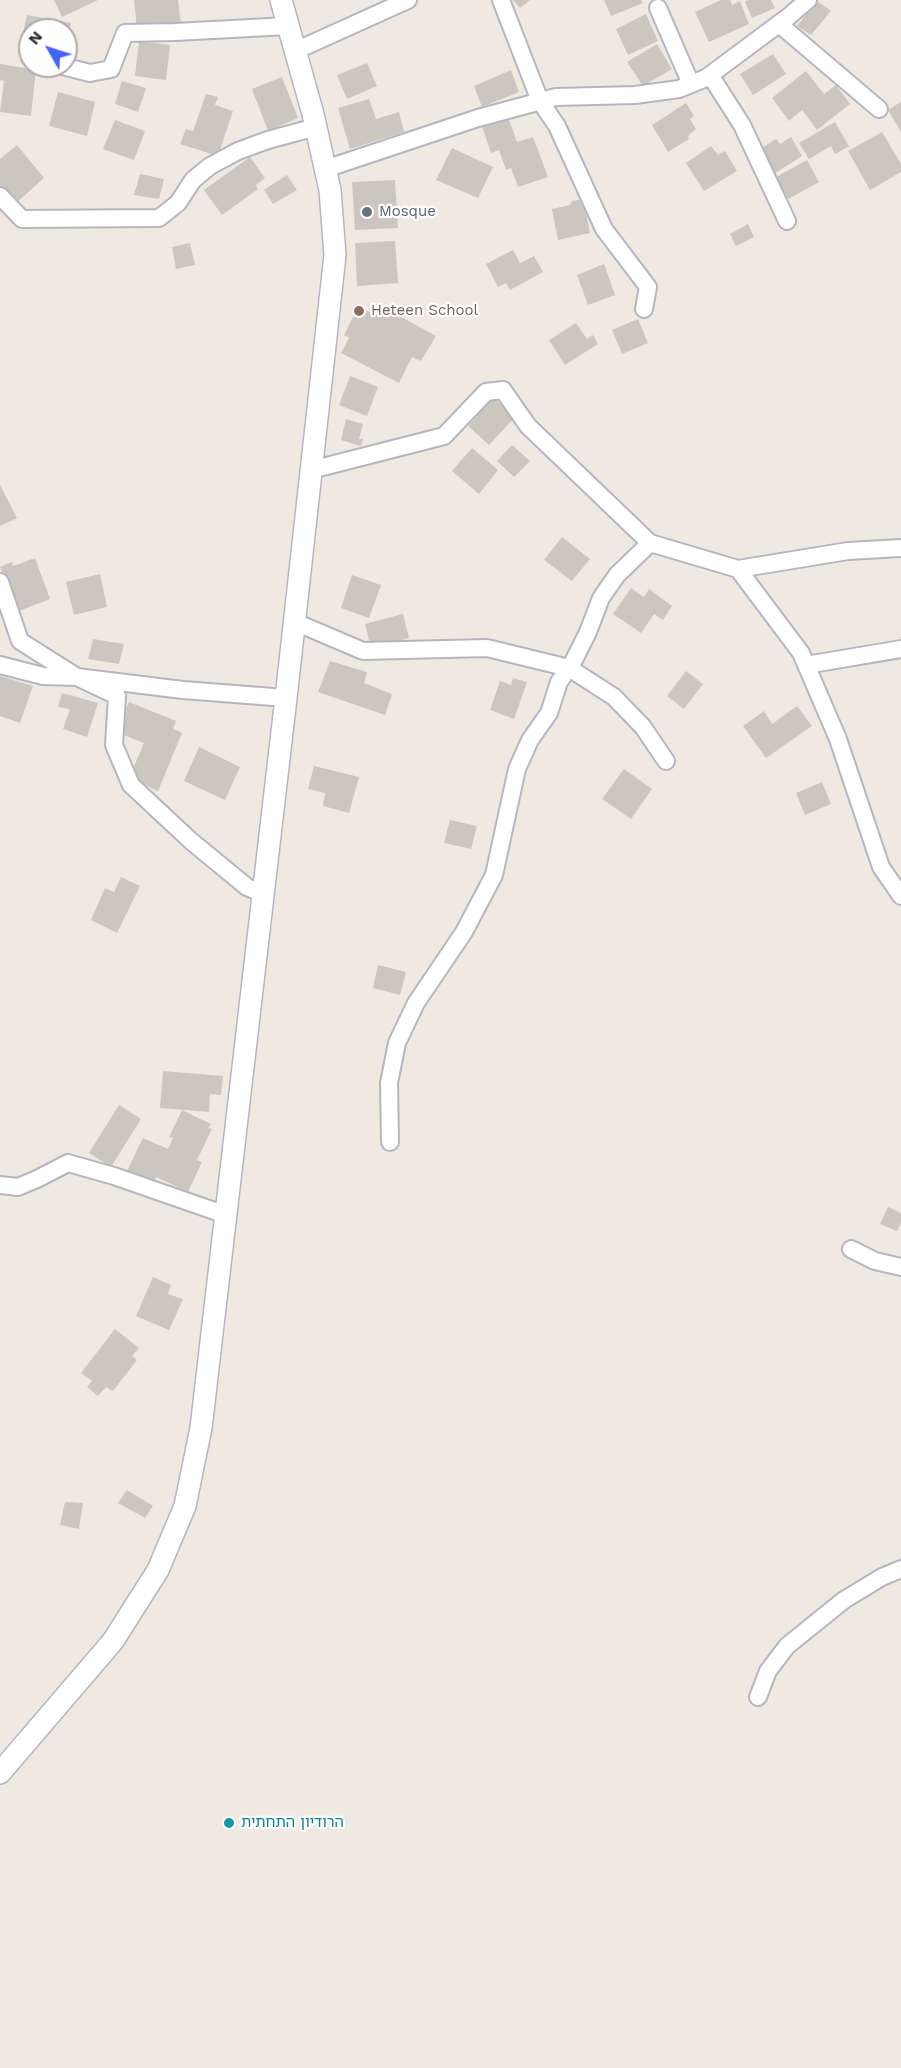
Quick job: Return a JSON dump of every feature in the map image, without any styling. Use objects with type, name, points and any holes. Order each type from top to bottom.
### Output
[{"type":"street","points":[[0,1773],[113,1641],[158,1570],[185,1506],[201,1428],[295,622],[335,255],[330,190],[296,51],[280,0]]},
{"type":"street","points":[[296,51],[408,0]]},
{"type":"street","points":[[501,0],[540,101],[557,126],[604,230],[648,287],[644,309]]},
{"type":"street","points":[[325,170],[478,118],[556,96],[635,95],[691,84],[710,75],[808,0]]},
{"type":"street","points":[[658,8],[691,84]]},
{"type":"street","points":[[779,24],[879,109]]},
{"type":"street","points":[[78,70],[90,73],[111,69],[125,33],[288,26]]},
{"type":"street","points":[[710,75],[742,125],[787,221]]},
{"type":"street","points":[[0,196],[21,219],[159,218],[178,203],[193,180],[210,166],[238,151],[267,140],[316,127]]},
{"type":"street","points":[[311,470],[444,436],[486,392],[503,390],[528,426],[650,543],[738,569],[848,551],[901,548]]},
{"type":"street","points":[[390,1142],[389,1083],[397,1043],[416,1003],[464,932],[494,875],[517,769],[530,740],[549,713],[559,682],[588,632],[601,598],[617,576],[650,543]]},
{"type":"street","points":[[738,569],[801,653],[838,739],[881,867],[901,896]]},
{"type":"street","points":[[0,582],[20,641],[77,677],[117,696],[114,745],[131,785],[191,841],[247,887],[263,894]]},
{"type":"street","points":[[295,622],[363,651],[487,648],[569,668],[614,697],[643,727],[666,761]]},
{"type":"street","points":[[806,665],[901,649]]},
{"type":"street","points":[[0,665],[43,676],[77,677],[183,690],[286,698]]},
{"type":"street","points":[[0,1185],[18,1187],[68,1163],[114,1176],[226,1215]]},
{"type":"street","points":[[851,1249],[875,1262],[901,1267]]},
{"type":"street","points":[[758,1697],[768,1671],[787,1646],[844,1600],[882,1577],[901,1569]]},
{"type":"building","points":[[54,0],[98,0],[62,17]]},
{"type":"building","points":[[134,0],[178,0],[181,24],[137,29]]},
{"type":"building","points":[[513,0],[530,0],[520,8]]},
{"type":"building","points":[[604,0],[641,0],[643,3],[611,16]]},
{"type":"building","points":[[721,0],[730,0],[732,5],[740,1],[749,24],[709,42],[695,12]]},
{"type":"building","points":[[771,0],[775,8],[752,18],[745,2]]},
{"type":"building","points":[[817,1],[831,11],[811,35],[797,26]]},
{"type":"building","points":[[646,14],[658,41],[628,55],[616,29]]},
{"type":"building","points":[[27,15],[44,18],[26,18]]},
{"type":"building","points":[[139,41],[170,45],[166,80],[135,76]]},
{"type":"building","points":[[657,44],[672,69],[643,86],[627,62]]},
{"type":"building","points":[[773,54],[786,74],[753,95],[740,74]]},
{"type":"building","points":[[367,63],[377,86],[347,99],[337,75]]},
{"type":"building","points":[[0,64],[18,67],[18,78],[35,78],[31,116],[0,112],[4,81],[0,80]]},
{"type":"building","points":[[511,70],[519,92],[482,107],[474,86]]},
{"type":"building","points":[[806,71],[824,94],[836,85],[850,104],[817,130],[802,110],[789,121],[772,98]]},
{"type":"building","points":[[282,77],[298,118],[268,131],[252,89]]},
{"type":"building","points":[[122,81],[146,88],[138,112],[115,104]]},
{"type":"building","points":[[58,92],[95,102],[87,136],[49,126]]},
{"type":"building","points":[[206,94],[218,97],[215,105],[233,111],[218,156],[180,144],[186,129],[193,131]]},
{"type":"building","points":[[369,99],[376,119],[399,112],[404,132],[350,149],[338,108]]},
{"type":"building","points":[[901,102],[901,132],[888,110]]},
{"type":"building","points":[[686,103],[694,116],[690,119],[696,129],[688,136],[689,139],[668,152],[652,125]]},
{"type":"building","points":[[507,114],[517,142],[533,137],[548,177],[518,187],[511,168],[506,170],[499,150],[491,153],[481,123]]},
{"type":"building","points":[[115,120],[145,131],[134,160],[103,149]]},
{"type":"building","points":[[835,122],[849,146],[835,154],[831,146],[809,159],[799,143]]},
{"type":"building","points":[[882,132],[901,164],[901,172],[870,190],[848,151]]},
{"type":"building","points":[[791,137],[802,156],[775,173],[760,149],[776,139],[780,144]]},
{"type":"building","points":[[17,145],[44,178],[15,204],[0,185],[0,159]]},
{"type":"building","points":[[711,146],[718,155],[725,151],[737,171],[704,191],[686,163]]},
{"type":"building","points":[[452,148],[493,167],[478,198],[436,180]]},
{"type":"building","points":[[250,157],[265,178],[256,185],[258,189],[222,215],[204,190]]},
{"type":"building","points":[[807,160],[819,182],[788,199],[776,177]]},
{"type":"building","points":[[140,174],[164,179],[159,199],[134,195]]},
{"type":"building","points":[[287,175],[297,190],[273,204],[264,190]]},
{"type":"building","points":[[395,180],[398,228],[355,230],[352,182]]},
{"type":"building","points":[[583,199],[590,233],[558,240],[552,209]]},
{"type":"building","points":[[748,224],[754,237],[736,246],[730,234]]},
{"type":"building","points":[[395,241],[398,283],[357,286],[355,243]]},
{"type":"building","points":[[190,243],[195,265],[176,269],[172,247]]},
{"type":"building","points":[[513,250],[520,263],[534,256],[543,272],[510,290],[506,283],[498,287],[486,264]]},
{"type":"building","points":[[604,264],[615,295],[588,305],[577,275]]},
{"type":"building","points":[[381,306],[436,336],[421,361],[412,357],[399,383],[341,353],[349,338],[344,335],[358,307],[377,315]]},
{"type":"building","points":[[638,319],[648,343],[622,354],[612,330]]},
{"type":"building","points":[[576,323],[587,339],[593,335],[598,344],[565,365],[549,340]]},
{"type":"building","points":[[350,376],[378,387],[367,416],[339,405]]},
{"type":"building","points":[[493,397],[515,417],[489,445],[468,426]]},
{"type":"building","points":[[346,419],[363,424],[359,439],[363,439],[361,446],[341,440]]},
{"type":"building","points":[[512,445],[530,461],[514,477],[497,461]]},
{"type":"building","points":[[472,448],[498,470],[479,494],[452,471]]},
{"type":"building","points":[[0,485],[17,518],[0,526]]},
{"type":"building","points":[[562,537],[590,559],[572,581],[544,560]]},
{"type":"building","points":[[35,558],[50,599],[19,611],[0,567],[12,562],[13,566]]},
{"type":"building","points":[[100,574],[107,607],[74,615],[66,582]]},
{"type":"building","points":[[352,575],[381,585],[369,618],[341,608]]},
{"type":"building","points":[[631,588],[644,597],[649,589],[672,606],[663,620],[654,614],[641,633],[613,614]]},
{"type":"building","points":[[403,614],[409,638],[371,648],[365,624]]},
{"type":"building","points":[[93,639],[124,644],[119,664],[88,659]]},
{"type":"building","points":[[330,661],[367,672],[364,683],[392,694],[385,715],[318,692]]},
{"type":"building","points":[[686,671],[703,684],[684,709],[667,696]]},
{"type":"building","points":[[0,676],[33,686],[20,723],[0,716]]},
{"type":"building","points":[[513,678],[527,682],[514,719],[490,710],[500,681],[511,685]]},
{"type":"building","points":[[62,693],[98,703],[87,737],[63,729],[70,709],[58,707]]},
{"type":"building","points":[[129,702],[176,721],[173,729],[182,733],[158,791],[129,778],[144,743],[116,732]]},
{"type":"building","points":[[797,706],[812,726],[766,758],[743,726],[764,711],[772,724]]},
{"type":"building","points":[[199,747],[240,767],[225,800],[184,781]]},
{"type":"building","points":[[314,766],[359,777],[349,813],[323,806],[325,793],[308,789]]},
{"type":"building","points":[[624,769],[652,789],[631,819],[602,799]]},
{"type":"building","points":[[822,782],[831,804],[805,815],[796,793]]},
{"type":"building","points":[[450,820],[477,826],[471,849],[444,843]]},
{"type":"building","points":[[121,877],[140,886],[117,933],[91,920],[105,888],[114,892]]},
{"type":"building","points":[[378,965],[406,972],[400,995],[373,988]]},
{"type":"building","points":[[163,1071],[223,1076],[221,1095],[210,1094],[209,1112],[160,1108]]},
{"type":"building","points":[[119,1105],[141,1119],[111,1167],[89,1153]]},
{"type":"building","points":[[182,1110],[211,1124],[208,1128],[212,1129],[197,1160],[202,1162],[188,1192],[156,1177],[153,1185],[126,1173],[143,1138],[168,1149],[173,1138],[169,1137]]},
{"type":"building","points":[[888,1207],[901,1213],[901,1223],[897,1231],[880,1224]]},
{"type":"building","points":[[153,1277],[171,1285],[168,1294],[183,1299],[169,1330],[136,1316]]},
{"type":"building","points":[[115,1329],[139,1348],[132,1356],[137,1360],[113,1391],[106,1387],[98,1396],[87,1387],[92,1381],[81,1373]]},
{"type":"building","points":[[127,1490],[153,1506],[145,1518],[118,1503]]},
{"type":"building","points":[[65,1502],[83,1503],[79,1529],[60,1525]]},
{"type":"place","name":"Mosque","points":[[367,212]]},
{"type":"place","name":"Heteen School","points":[[359,311]]},
{"type":"place","name":"הרודיון התחתית","points":[[229,1823]]}]
